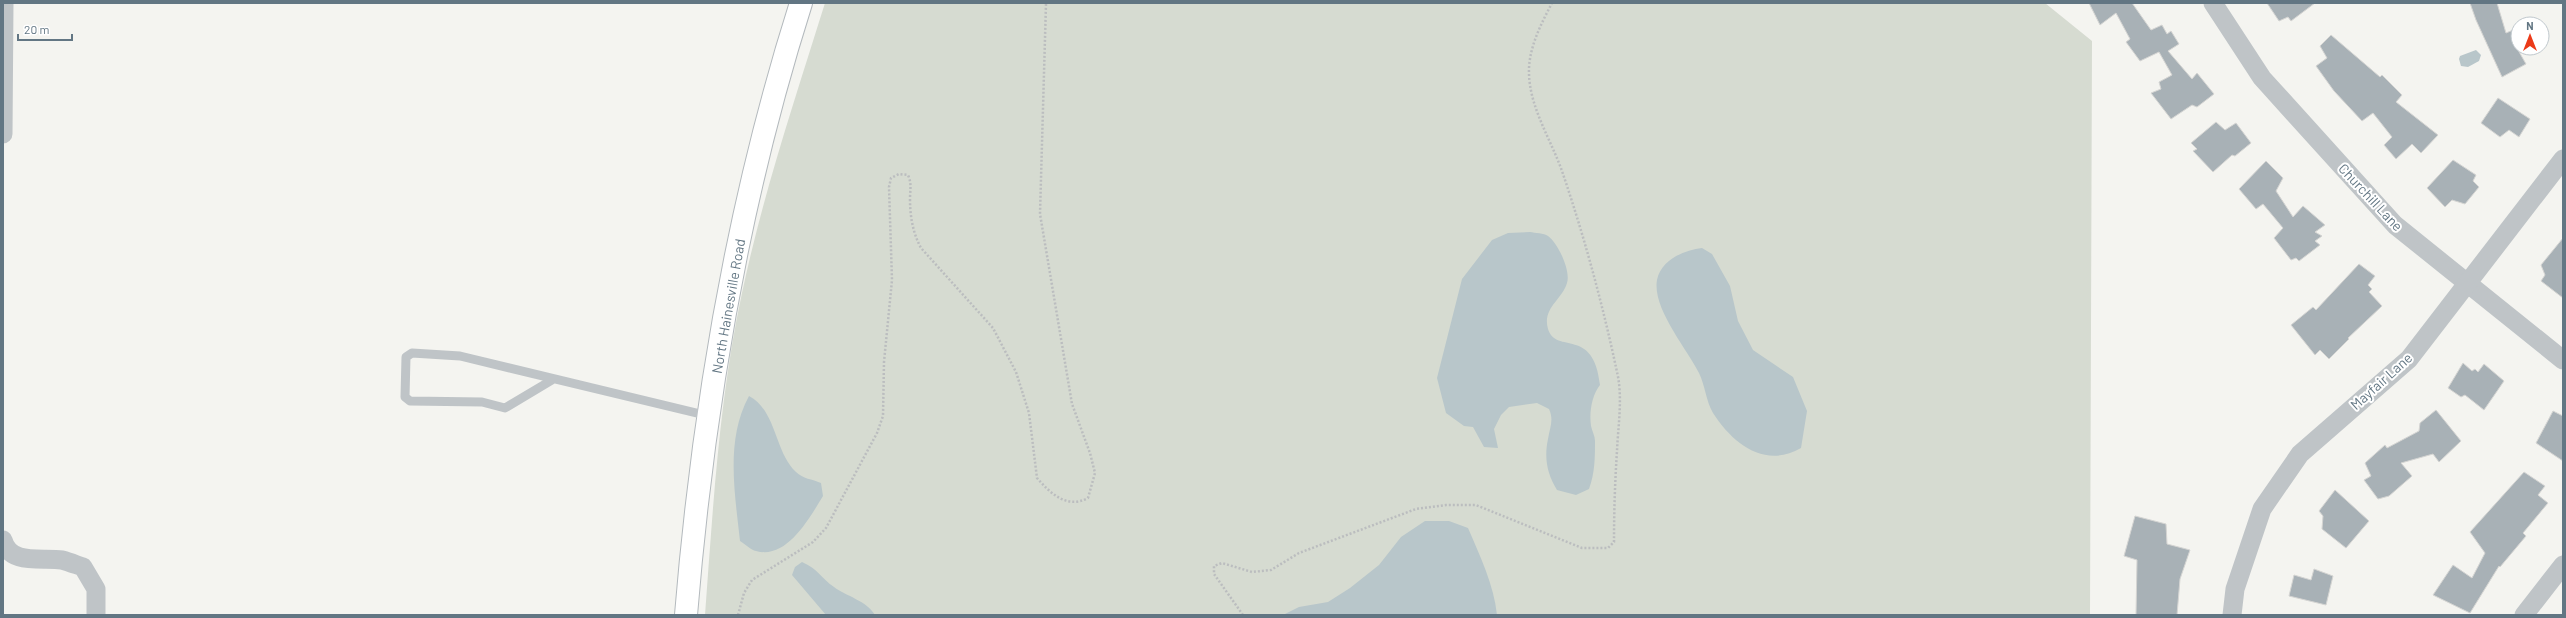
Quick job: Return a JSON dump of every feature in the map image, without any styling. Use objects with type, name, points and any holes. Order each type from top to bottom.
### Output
[{"type":"main road","name":"North Hainesville Road","points":[[686,615],[695,505],[722,327],[748,199],[782,64],[801,3]]},
{"type":"street","points":[[3,134],[4,3]]},
{"type":"street","name":"Churchill Lane","points":[[2213,3],[2262,78],[2395,225],[2563,360]]},
{"type":"street","name":"Mayfair Lane","points":[[2232,615],[2235,589],[2262,509],[2300,454],[2409,358],[2563,159]]},
{"type":"street","points":[[3,540],[12,554],[24,559],[63,560],[83,567],[96,589],[96,615]]},
{"type":"street","points":[[2524,615],[2563,565]]},
{"type":"lane","points":[[552,380],[504,408],[482,402],[410,401],[405,396],[406,357],[412,353],[460,356],[552,380],[709,416]]},
{"type":"path","points":[[738,615],[744,593],[752,580],[813,542],[826,528],[877,433],[883,416],[884,362],[892,280],[889,187],[891,178],[899,174],[908,175],[911,182],[911,216],[914,235],[921,248],[994,328],[1016,372],[1029,413],[1037,478],[1060,500],[1079,502],[1088,498],[1095,473],[1090,453],[1072,404],[1040,214],[1046,3]]},
{"type":"path","points":[[1243,615],[1214,574],[1214,566],[1222,563],[1252,572],[1271,570],[1299,553],[1416,509],[1446,504],[1476,504],[1582,548],[1608,548],[1614,542],[1619,418],[1618,374],[1596,286],[1571,199],[1557,158],[1538,116],[1531,93],[1528,73],[1537,30],[1552,3]]},
{"type":"shaded area","points":[[825,3],[2045,3],[2092,41],[2090,615],[705,615],[722,413],[734,333],[750,256],[760,219],[791,111]]},
{"type":"shaded area","points":[[2476,50],[2481,55],[2479,61],[2468,67],[2461,66],[2459,59],[2460,56]]},
{"type":"shaded area","points":[[1530,232],[1544,234],[1552,240],[1563,258],[1567,272],[1568,278],[1565,289],[1548,315],[1548,329],[1552,336],[1559,340],[1583,348],[1590,355],[1596,367],[1600,385],[1593,399],[1590,421],[1595,437],[1594,471],[1589,489],[1576,495],[1557,490],[1547,466],[1546,453],[1551,427],[1549,409],[1537,403],[1509,407],[1501,415],[1494,429],[1498,448],[1484,447],[1473,427],[1464,426],[1446,413],[1437,378],[1462,279],[1492,240],[1508,233]]},
{"type":"shaded area","points":[[1702,248],[1712,254],[1730,286],[1738,321],[1753,350],[1793,377],[1807,411],[1801,448],[1788,454],[1775,456],[1751,450],[1740,443],[1721,424],[1713,413],[1703,383],[1694,363],[1665,315],[1657,291],[1657,280],[1659,273],[1674,257],[1688,251]]},
{"type":"shaded area","points":[[749,396],[765,411],[783,453],[789,463],[796,472],[802,476],[821,483],[823,496],[796,535],[778,549],[767,552],[756,551],[740,541],[734,486],[734,449],[742,413]]},
{"type":"shaded area","points":[[1425,521],[1449,521],[1468,528],[1490,582],[1497,615],[1283,615],[1299,607],[1328,602],[1350,588],[1379,565],[1401,537]]},
{"type":"shaded area","points":[[802,562],[816,571],[834,587],[862,602],[875,615],[826,615],[792,575],[795,567]]},
{"type":"building","points":[[2089,3],[2132,3],[2151,30],[2162,25],[2167,34],[2171,31],[2179,44],[2168,51],[2192,79],[2197,73],[2214,94],[2197,107],[2192,105],[2171,119],[2151,93],[2161,89],[2159,82],[2172,75],[2159,52],[2140,61],[2126,42],[2130,39],[2116,13],[2100,25]]},
{"type":"building","points":[[2267,3],[2315,3],[2291,21],[2288,17],[2279,21]]},
{"type":"building","points":[[2470,3],[2497,3],[2506,33],[2510,31],[2510,56],[2521,56],[2526,64],[2502,77],[2476,20]]},
{"type":"building","points":[[2331,35],[2380,77],[2382,75],[2402,95],[2396,102],[2438,135],[2421,153],[2412,144],[2396,159],[2384,145],[2392,137],[2373,113],[2362,121],[2334,91],[2316,66],[2327,58],[2320,46]]},
{"type":"building","points":[[2498,98],[2530,119],[2519,137],[2509,130],[2500,137],[2481,123]]},
{"type":"building","points":[[2216,122],[2225,130],[2236,123],[2251,143],[2235,156],[2232,155],[2213,172],[2193,151],[2197,149],[2191,143]]},
{"type":"building","points":[[2453,160],[2476,175],[2473,181],[2479,187],[2465,204],[2452,200],[2445,207],[2427,188]]},
{"type":"building","points":[[2266,161],[2283,178],[2276,191],[2293,217],[2303,206],[2325,225],[2315,232],[2322,236],[2315,241],[2320,245],[2299,261],[2296,258],[2291,260],[2274,238],[2283,228],[2263,204],[2256,209],[2239,189]]},
{"type":"building","points":[[2563,238],[2563,298],[2541,281],[2545,275],[2541,265]]},
{"type":"building","points":[[2359,264],[2375,276],[2368,285],[2372,289],[2369,292],[2382,306],[2348,338],[2349,339],[2329,359],[2320,350],[2315,355],[2291,325],[2313,307],[2316,310]]},
{"type":"building","points":[[2463,363],[2472,371],[2475,369],[2478,372],[2484,364],[2504,381],[2484,410],[2465,395],[2461,397],[2448,388]]},
{"type":"building","points":[[2436,410],[2461,441],[2439,462],[2433,454],[2401,463],[2412,476],[2389,496],[2378,499],[2364,480],[2371,476],[2365,463],[2385,445],[2387,448],[2419,431],[2420,423]]},
{"type":"building","points":[[2553,411],[2563,416],[2563,461],[2536,443]]},
{"type":"building","points":[[2524,472],[2545,486],[2538,495],[2548,503],[2523,533],[2526,536],[2500,567],[2499,566],[2470,613],[2433,595],[2453,565],[2472,578],[2485,553],[2470,532]]},
{"type":"building","points":[[2335,490],[2369,521],[2346,548],[2322,529],[2323,516],[2319,511]]},
{"type":"building","points":[[2135,516],[2166,524],[2167,544],[2190,550],[2180,579],[2177,615],[2136,615],[2137,560],[2124,556]]},
{"type":"building","points":[[2314,569],[2333,576],[2326,605],[2289,596],[2294,575],[2311,580]]}]
